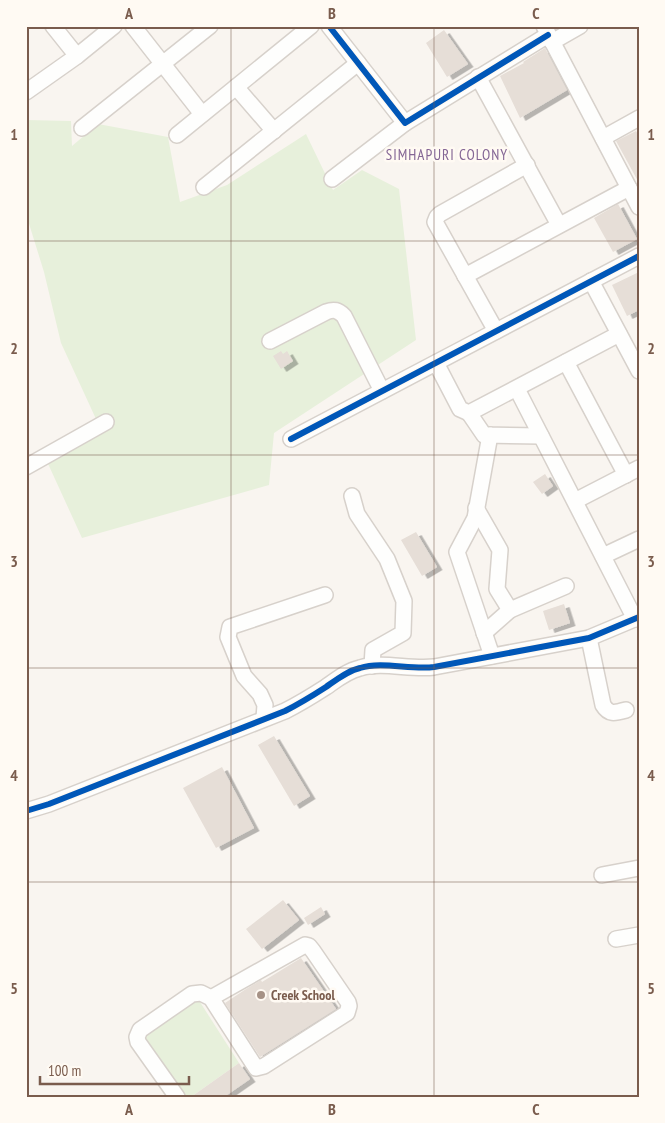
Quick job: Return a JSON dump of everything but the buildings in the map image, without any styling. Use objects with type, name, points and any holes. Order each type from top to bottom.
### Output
[{"type":"street","points":[[53,26],[77,56]]},
{"type":"street","points":[[26,92],[77,56],[114,26]]},
{"type":"street","points":[[132,26],[202,114]]},
{"type":"street","points":[[82,128],[210,26]]},
{"type":"street","points":[[176,134],[311,26]]},
{"type":"street","points":[[329,26],[405,123]]},
{"type":"street","points":[[332,179],[405,123],[546,31],[580,26]]},
{"type":"street","points":[[546,31],[639,207]]},
{"type":"street","points":[[204,187],[358,63]]},
{"type":"street","points":[[478,77],[559,225]]},
{"type":"street","points":[[236,87],[274,131]]},
{"type":"street","points":[[603,138],[639,118]]},
{"type":"street","points":[[496,331],[435,222],[437,217],[527,165]]},
{"type":"street","points":[[465,276],[629,188]]},
{"type":"street","points":[[291,439],[639,256]]},
{"type":"street","points":[[591,281],[639,371]]},
{"type":"street","points":[[270,342],[332,309],[339,311],[344,316],[382,391]]},
{"type":"street","points":[[469,413],[619,334]]},
{"type":"street","points":[[436,362],[460,409],[469,413],[484,435],[541,436]]},
{"type":"street","points":[[566,362],[632,472],[575,501]]},
{"type":"street","points":[[26,811],[49,804],[285,711],[360,668],[372,666],[422,669],[589,638],[637,618],[517,389]]},
{"type":"street","points":[[26,467],[106,422]]},
{"type":"street","points":[[490,435],[475,518],[457,552],[492,656]]},
{"type":"street","points":[[352,496],[357,514],[387,559],[404,601],[403,633],[373,650],[372,666]]},
{"type":"street","points":[[476,508],[500,550],[498,589],[510,610]]},
{"type":"street","points":[[603,556],[639,538]]},
{"type":"street","points":[[484,633],[510,610],[566,586]]},
{"type":"street","points":[[264,718],[265,705],[260,694],[244,676],[228,638],[230,627],[325,595]]},
{"type":"street","points":[[589,638],[603,705],[606,710],[614,714],[626,710]]},
{"type":"street","points":[[602,875],[639,868]]},
{"type":"street","points":[[616,939],[639,935]]},
{"type":"street","points":[[177,1097],[138,1042],[138,1033],[192,994],[201,993],[211,998],[256,1068],[264,1066],[347,1013],[349,1006],[313,951],[309,946],[305,945],[211,998]]},
{"type":"green space","points":[[26,120],[71,121],[72,146],[98,124],[168,137],[180,202],[227,185],[306,134],[333,190],[362,170],[399,189],[416,340],[274,433],[269,485],[82,538],[44,455],[102,432],[61,343],[44,272],[26,214]]},
{"type":"green space","points":[[198,999],[239,1063],[191,1097],[182,1097],[145,1043],[147,1033]]},
{"type":"cycle path","points":[[329,26],[405,123],[548,35]]},
{"type":"cycle path","points":[[291,439],[639,256]]},
{"type":"cycle path","points":[[26,811],[49,804],[285,711],[355,669],[377,665],[434,667],[589,638],[639,617]]},
{"type":"place","name":"Creek School","points":[[261,995]]},
{"type":"district","name":"SIMHAPURI COLONY","points":[[447,155]]}]
